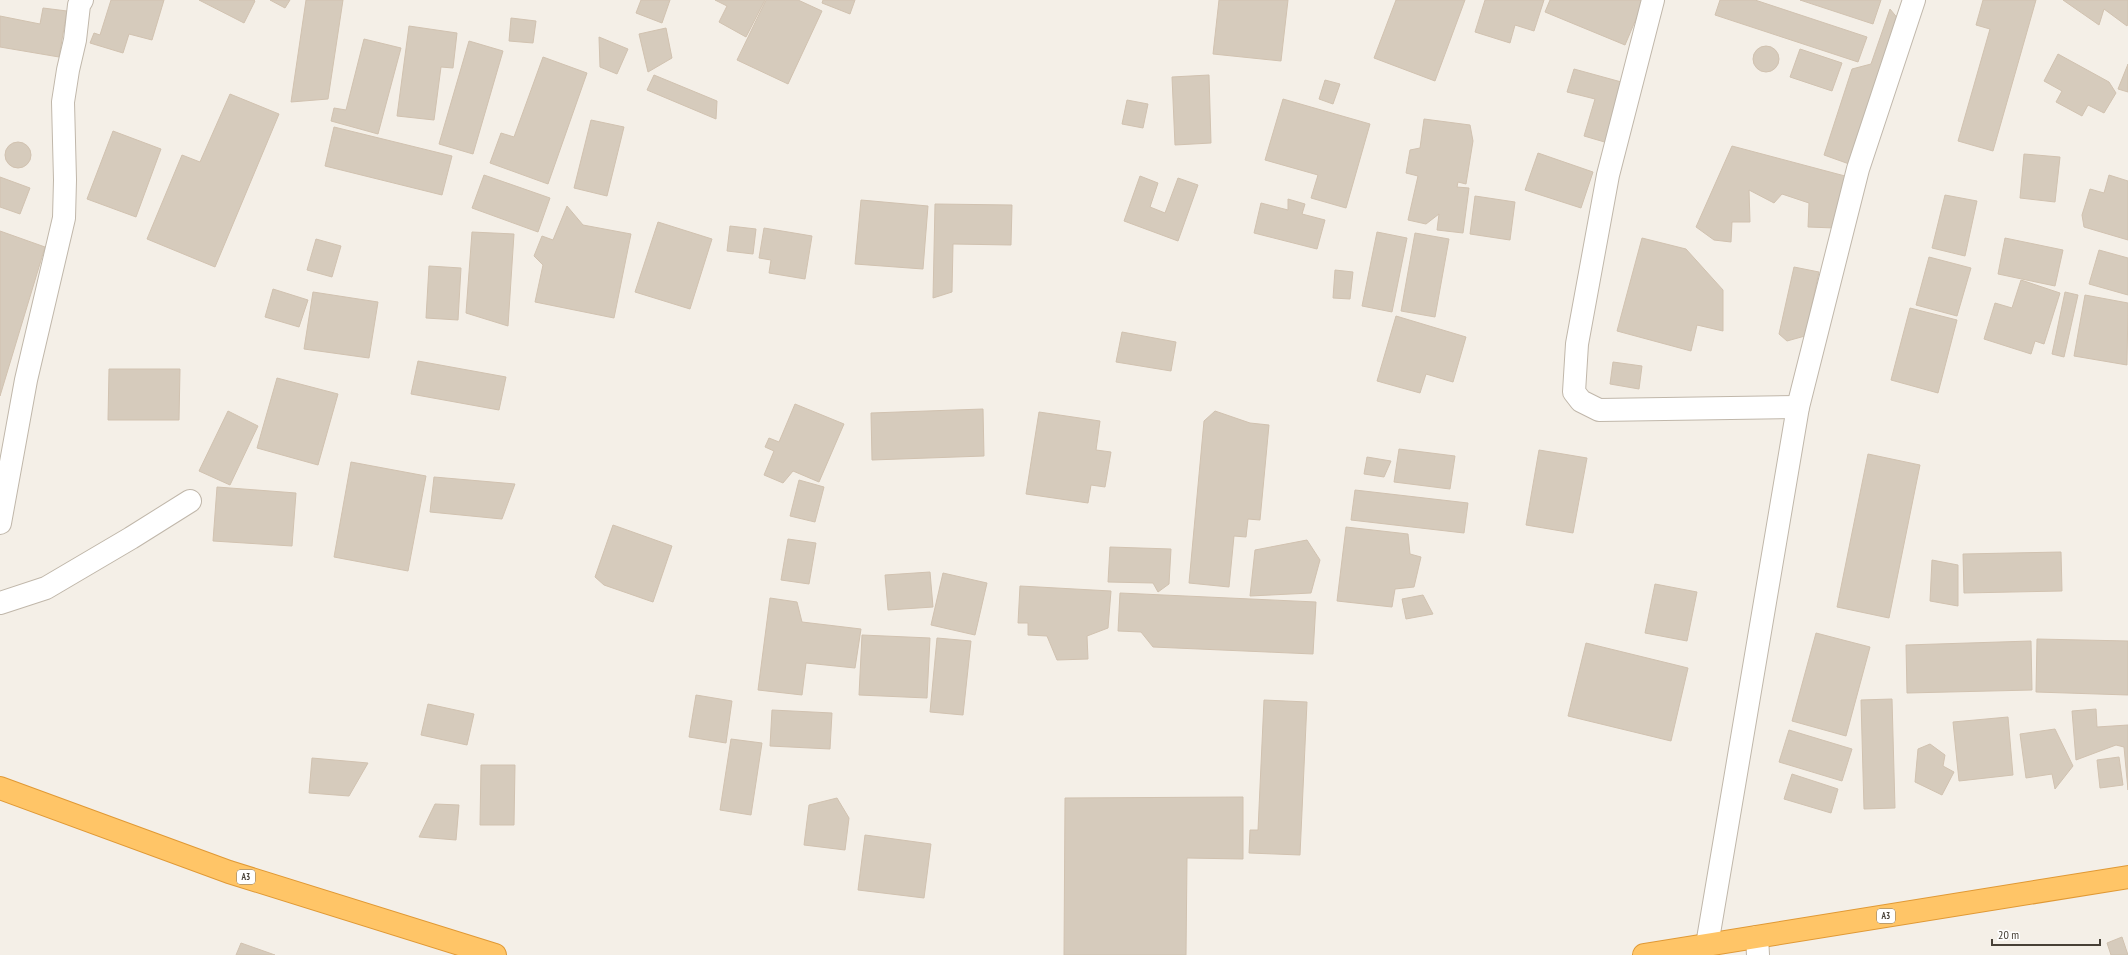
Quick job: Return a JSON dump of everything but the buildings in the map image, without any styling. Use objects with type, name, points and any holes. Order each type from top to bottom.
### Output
[{"type":"highway","name":"A3","points":[[0,788],[229,872],[495,955]]},
{"type":"highway","name":"A3","points":[[1644,955],[1707,945],[1758,946],[2128,877]]},
{"type":"street","points":[[0,523],[26,380],[64,218],[66,180],[63,102],[75,40],[79,5],[82,0]]},
{"type":"street","points":[[1653,0],[1608,175],[1577,344],[1574,392],[1581,401],[1599,410],[1798,407]]},
{"type":"street","points":[[1707,945],[1798,407],[1858,168],[1914,0]]},
{"type":"street","points":[[0,603],[46,588],[190,501]]}]
